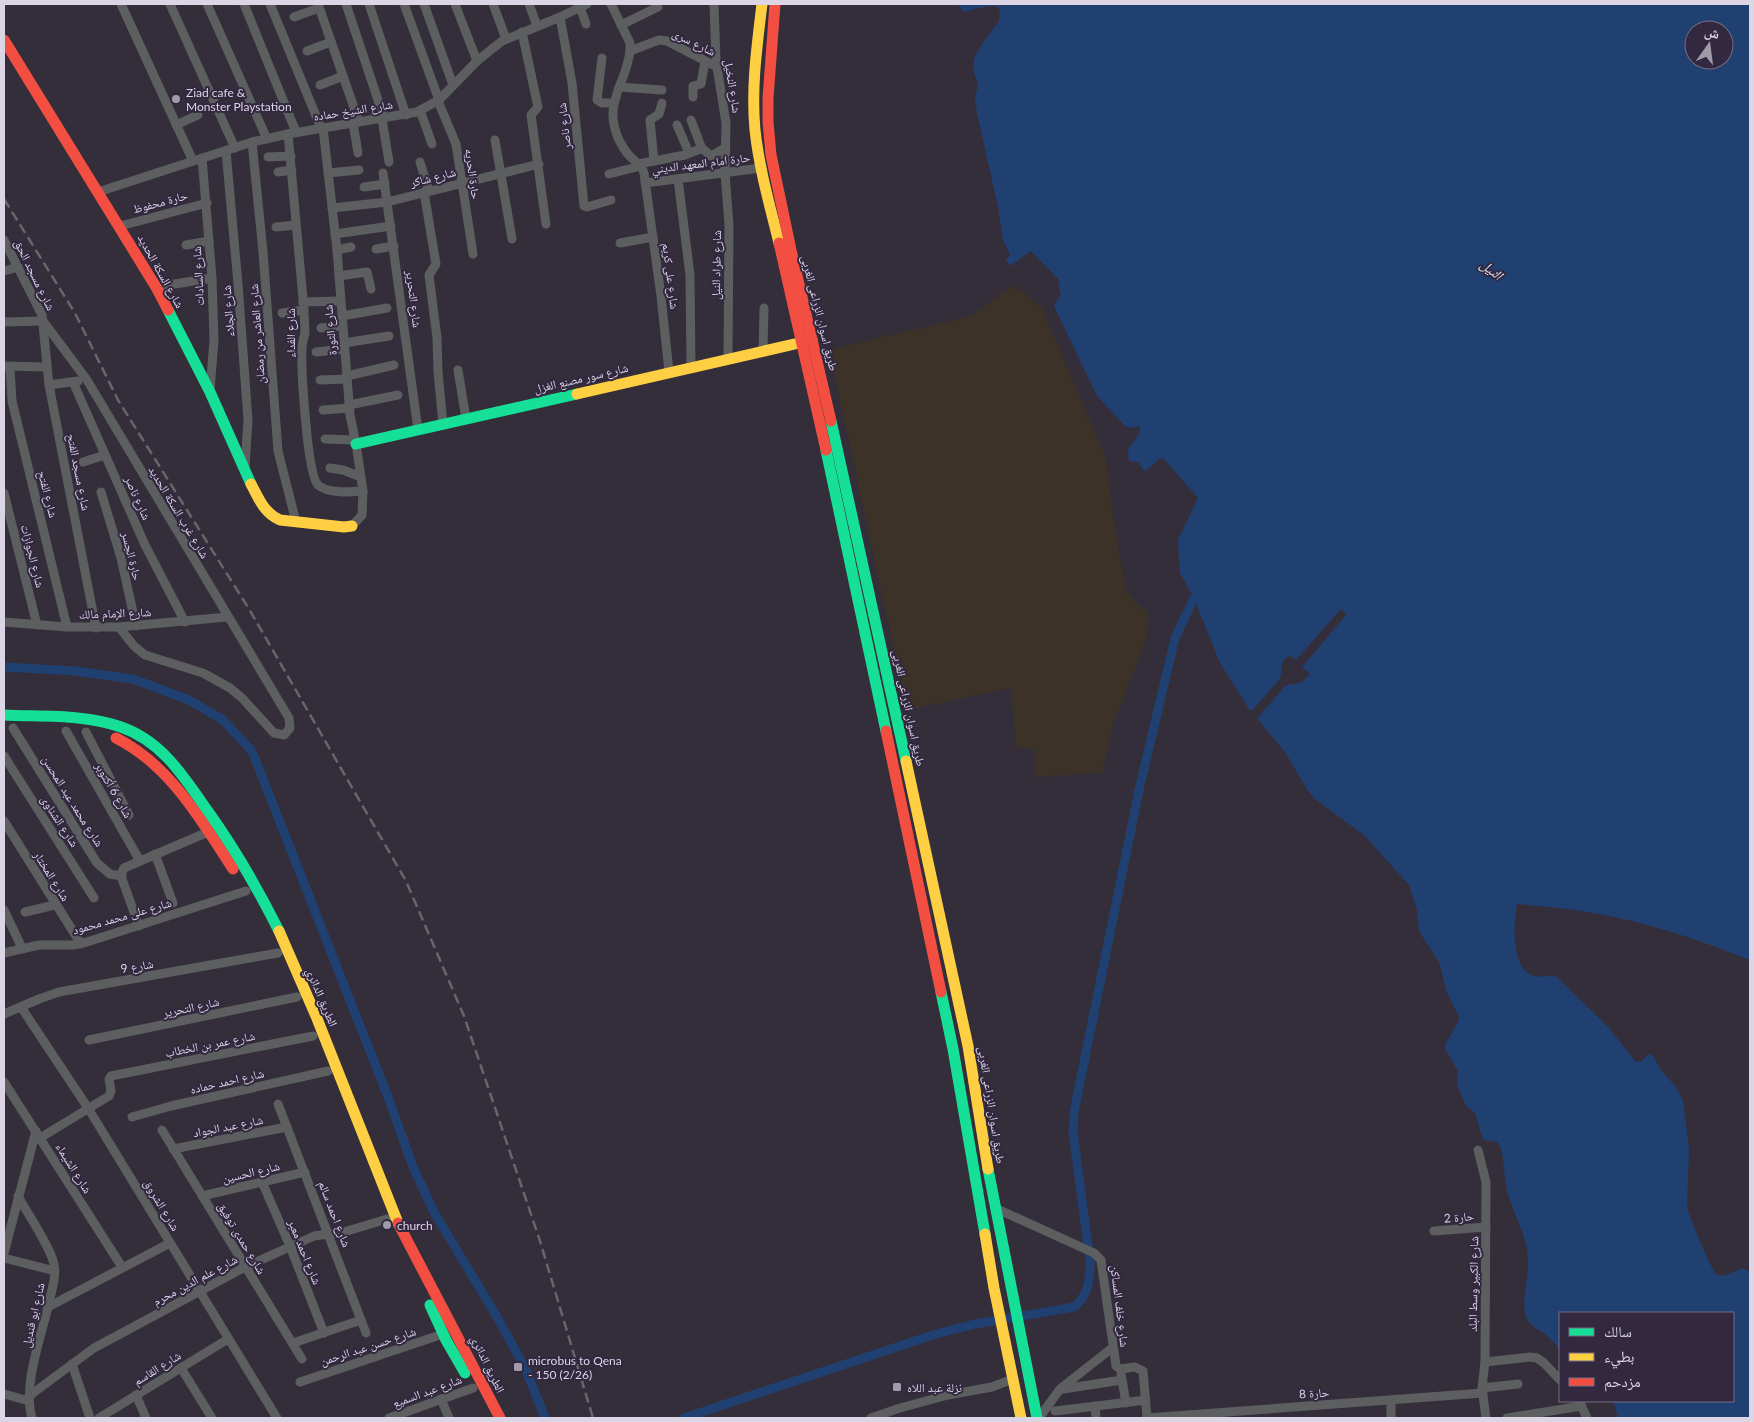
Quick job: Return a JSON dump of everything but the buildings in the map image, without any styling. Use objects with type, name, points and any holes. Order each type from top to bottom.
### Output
[{"type":"main road","name":"طريق اسوان الزراعى الغربى","points":[[762,4],[755,78],[754,124],[761,168],[844,541],[953,1049],[994,1288],[1021,1418]]},
{"type":"main road","name":"طريق اسوان الزراعى الغربى","points":[[775,4],[768,98],[771,155],[791,250],[858,538],[968,1046],[995,1208],[1018,1328],[1038,1418]]},
{"type":"main road","name":"شارع السكة الحديد","points":[[4,40],[156,287],[210,392],[244,470],[264,509],[271,516],[280,520],[296,522]]},
{"type":"main road","points":[[754,124],[768,122]]},
{"type":"main road","name":"شارع سور مصنع الغزل","points":[[356,442],[418,430],[812,340]]},
{"type":"main road","points":[[296,522],[344,527],[352,526]]},
{"type":"main road","points":[[844,541],[858,538]]},
{"type":"main road","name":"الطريق الدائري","points":[[4,715],[91,720],[124,728],[154,745],[192,787],[237,854],[271,915],[307,994],[394,1213],[500,1418]]},
{"type":"main road","points":[[8,728],[31,729]]},
{"type":"main road","name":"الطريق الدائري","points":[[62,731],[101,734],[132,745],[152,759],[181,794],[246,891],[278,953],[297,997],[387,1219],[452,1351],[490,1418]]},
{"type":"main road","points":[[953,1049],[968,1046]]},
{"type":"main road","points":[[442,1331],[452,1323]]},
{"type":"main road","points":[[452,1351],[458,1346],[464,1346]]},
{"type":"street","name":"شارع السادات","points":[[120,4],[176,125],[197,160],[207,202],[214,340],[210,392]]},
{"type":"street","points":[[170,4],[235,148]]},
{"type":"street","points":[[207,4],[267,139]]},
{"type":"street","name":"شارع الفداء","points":[[244,4],[292,133],[291,156],[305,332],[302,350],[311,466],[315,481],[326,489],[343,492],[363,491]]},
{"type":"street","name":"شارع الثورة","points":[[270,4],[322,128],[337,250],[349,406],[363,491],[362,515],[352,526]]},
{"type":"street","points":[[346,4],[383,119],[389,162]]},
{"type":"street","points":[[369,4],[406,115]]},
{"type":"street","name":"حارة الحريه","points":[[404,4],[438,101],[454,135],[473,254]]},
{"type":"street","points":[[424,4],[454,85]]},
{"type":"street","points":[[456,4],[476,60]]},
{"type":"street","points":[[493,4],[506,39]]},
{"type":"street","points":[[529,4],[537,26]]},
{"type":"street","points":[[610,4],[630,43],[630,51],[613,103],[613,122],[619,139],[627,153],[640,165]]},
{"type":"street","name":"شارع النخيل","points":[[714,4],[717,67],[726,112],[725,173]]},
{"type":"street","points":[[294,17],[318,6],[343,76],[356,122],[358,153]]},
{"type":"street","points":[[578,6],[586,24]]},
{"type":"street","name":"شارع الشيخ حماده","points":[[98,192],[252,142],[292,133],[406,115],[420,110],[438,101],[476,60],[506,39],[560,17],[578,6]]},
{"type":"street","points":[[621,25],[658,7]]},
{"type":"street","name":"شارع ناصر","points":[[560,17],[572,84],[584,206],[587,207],[610,200]]},
{"type":"street","points":[[522,32],[538,107],[531,115],[546,224]]},
{"type":"street","name":"شارع سرى","points":[[630,51],[663,40],[671,42],[717,67]]},
{"type":"street","points":[[307,51],[331,42]]},
{"type":"street","points":[[602,58],[597,100],[602,103],[613,103]]},
{"type":"street","points":[[693,97],[693,86],[701,84],[705,61]]},
{"type":"street","points":[[320,85],[343,76]]},
{"type":"street","points":[[619,87],[662,90]]},
{"type":"street","points":[[654,161],[650,120],[659,114],[662,103]]},
{"type":"street","points":[[420,110],[432,144]]},
{"type":"street","points":[[176,125],[198,115]]},
{"type":"street","points":[[691,120],[702,149],[711,156],[726,147]]},
{"type":"street","points":[[677,125],[689,153]]},
{"type":"street","points":[[495,140],[512,239]]},
{"type":"street","name":"شارع العاشر من رمضان","points":[[252,142],[263,252],[278,451],[296,522]]},
{"type":"street","points":[[609,174],[702,149]]},
{"type":"street","name":"شارع الجلاء","points":[[226,151],[248,420],[244,470]]},
{"type":"street","points":[[268,158],[291,156]]},
{"type":"street","points":[[420,162],[436,264],[428,275],[438,346],[438,372],[443,424]]},
{"type":"street","name":"شارع شاكر","points":[[332,208],[388,202],[539,164]]},
{"type":"street","name":"شارع على كريم","points":[[640,165],[645,182],[653,237],[669,372]]},
{"type":"street","name":"حارة امام المعهد الديني","points":[[645,182],[761,168]]},
{"type":"street","points":[[278,172],[292,170]]},
{"type":"street","points":[[328,174],[359,170]]},
{"type":"street","name":"شارع التحرير","points":[[383,173],[418,430]]},
{"type":"street","name":"شارع طراد النيل","points":[[725,173],[729,224],[728,359]]},
{"type":"street","points":[[678,178],[690,275],[691,367]]},
{"type":"street","points":[[364,187],[385,184]]},
{"type":"street","name":"حارة محفوظ","points":[[120,226],[207,202]]},
{"type":"street","points":[[276,227],[296,225]]},
{"type":"street","points":[[335,234],[391,226]]},
{"type":"street","points":[[620,243],[653,237]]},
{"type":"street","points":[[186,245],[209,241]]},
{"type":"street","name":"شارع مسجد الحق","points":[[5,245],[39,308],[43,322]]},
{"type":"street","points":[[376,249],[394,246]]},
{"type":"street","points":[[337,250],[351,247]]},
{"type":"street","points":[[4,271],[18,267]]},
{"type":"street","points":[[339,276],[367,272],[371,289]]},
{"type":"street","points":[[156,287],[212,278]]},
{"type":"street","points":[[282,313],[303,306],[340,300]]},
{"type":"street","points":[[321,328],[388,308]]},
{"type":"street","points":[[763,351],[764,308]]},
{"type":"street","points":[[4,322],[43,322]]},
{"type":"street","name":"شارع مسجد الفتح","points":[[43,322],[49,385],[96,628]]},
{"type":"street","name":"شارع غرب السكة الحديد","points":[[43,322],[87,380],[289,718],[290,728],[288,732],[284,735],[274,733],[242,698],[230,688],[203,672],[145,655],[134,646],[119,627]]},
{"type":"street","points":[[316,352],[389,336]]},
{"type":"street","points":[[320,380],[347,378],[394,365]]},
{"type":"street","points":[[7,366],[46,367]]},
{"type":"street","name":"شارع الفتح","points":[[7,366],[12,401],[67,627]]},
{"type":"street","points":[[458,370],[466,419]]},
{"type":"street","points":[[49,385],[87,380]]},
{"type":"street","name":"شارع ناصر","points":[[73,382],[145,545],[185,622]]},
{"type":"street","points":[[323,410],[398,395]]},
{"type":"street","points":[[325,439],[356,442]]},
{"type":"street","points":[[83,462],[105,455]]},
{"type":"street","points":[[330,468],[343,470],[361,477]]},
{"type":"street","name":"حارة الجسر","points":[[101,492],[121,558],[136,626]]},
{"type":"street","name":"شارع الجوازات","points":[[4,494],[37,625]]},
{"type":"street","name":"شارع الإمام مالك","points":[[4,622],[96,628],[227,617]]},
{"type":"street","name":"شارع محمد عبد المحسن","points":[[8,728],[97,863],[110,874],[121,876]]},
{"type":"street","name":"شارع 6 أكتوبر","points":[[62,731],[140,861]]},
{"type":"street","points":[[86,732],[128,815]]},
{"type":"street","name":"شارع الشناوى","points":[[4,756],[94,898]]},
{"type":"street","name":"شارع المختار","points":[[4,824],[81,944]]},
{"type":"street","points":[[139,926],[121,876],[124,868],[208,832]]},
{"type":"street","points":[[155,854],[173,903]]},
{"type":"street","name":"شارع على محمد محمود","points":[[4,953],[39,945],[81,944],[246,891]]},
{"type":"street","points":[[25,912],[55,905]]},
{"type":"street","points":[[4,910],[22,948]]},
{"type":"street","name":"شارع 9","points":[[4,1014],[59,992],[278,953]]},
{"type":"street","name":"شارع التحرير","points":[[89,1040],[297,997]]},
{"type":"street","name":"شارع الشروق","points":[[21,1007],[88,1108],[277,1418]]},
{"type":"street","name":"شارع عمر بن الخطاب","points":[[88,1108],[111,1094],[109,1079],[111,1076],[313,1036]]},
{"type":"street","name":"شارع احمد حماده","points":[[132,1117],[328,1071]]},
{"type":"street","name":"شارع الشيماء","points":[[4,1082],[122,1268]]},
{"type":"street","name":"شارع احمد سالم","points":[[278,1104],[366,1333]]},
{"type":"street","points":[[4,1253],[7,1224],[38,1134],[88,1108]]},
{"type":"street","name":"شارع عبد الجواد","points":[[173,1149],[287,1127]]},
{"type":"street","name":"شارع حمدى توفيق","points":[[162,1130],[302,1358]]},
{"type":"street","name":"شارع الكبير وسط البلد","points":[[1478,1150],[1486,1182],[1485,1362],[1483,1390],[1486,1418]]},
{"type":"street","name":"شارع الحسين","points":[[202,1196],[305,1172]]},
{"type":"street","name":"شارع احمد معبر","points":[[262,1182],[290,1246],[324,1333]]},
{"type":"street","name":"شارع ابو قنديل","points":[[18,1196],[49,1251],[54,1271],[48,1307],[30,1384],[29,1398],[32,1418]]},
{"type":"street","name":"شارع خلف المساكن","points":[[995,1208],[1099,1257],[1103,1265],[1112,1348],[1116,1366],[1120,1369],[1126,1403]]},
{"type":"street","name":"شارع علم الدين محرم","points":[[29,1398],[94,1348],[245,1267],[314,1236],[344,1232],[387,1219]]},
{"type":"street","name":"حارة 2","points":[[1434,1231],[1486,1227]]},
{"type":"street","points":[[48,1307],[170,1243]]},
{"type":"street","points":[[4,1258],[54,1271]]},
{"type":"street","points":[[293,1343],[361,1320]]},
{"type":"street","name":"شارع حسن عبد الرحمن","points":[[300,1382],[442,1331]]},
{"type":"street","name":"شارع القاسم","points":[[99,1418],[228,1339]]},
{"type":"street","points":[[1038,1418],[1060,1389],[1112,1348]]},
{"type":"street","points":[[1485,1362],[1530,1357],[1537,1358],[1559,1379]]},
{"type":"street","points":[[72,1364],[90,1418]]},
{"type":"street","points":[[1120,1369],[1135,1367],[1143,1371],[1147,1418]]},
{"type":"street","points":[[181,1368],[212,1418]]},
{"type":"street","points":[[871,1418],[948,1395],[992,1387],[1013,1379]]},
{"type":"street","points":[[1060,1389],[1122,1380]]},
{"type":"street","name":"حارة 8","points":[[1147,1418],[1391,1400],[1483,1390],[1518,1384]]},
{"type":"street","name":"شارع عبد السميع","points":[[389,1418],[473,1388]]},
{"type":"street","points":[[4,1394],[29,1398]]},
{"type":"street","points":[[136,1395],[146,1418]]},
{"type":"street","points":[[441,1399],[449,1418]]},
{"type":"street","points":[[1048,1404],[1057,1415],[1095,1406],[1146,1400]]},
{"type":"street","points":[[1391,1400],[1391,1418]]},
{"type":"street","points":[[1507,1418],[1581,1403],[1588,1418]]},
{"type":"street","points":[[1095,1406],[1096,1418]]},
{"type":"shaded area","points":[[1014,285],[1041,306],[1105,456],[1126,592],[1149,615],[1146,641],[1113,724],[1102,773],[1035,777],[1035,749],[1016,747],[1011,688],[907,710],[829,350],[970,316]]},
{"type":"water","name":"النيل","points":[[958,4],[1750,4],[1750,960],[1686,937],[1619,918],[1560,908],[1517,904],[1515,944],[1517,955],[1526,972],[1540,977],[1557,977],[1608,1027],[1636,1062],[1642,1061],[1648,1054],[1653,1056],[1660,1069],[1676,1087],[1683,1100],[1689,1149],[1687,1209],[1715,1274],[1723,1276],[1743,1268],[1750,1272],[1750,1418],[1618,1418],[1613,1402],[1734,1402],[1734,1312],[1559,1312],[1559,1349],[1545,1334],[1529,1322],[1524,1302],[1528,1255],[1523,1234],[1508,1194],[1502,1152],[1498,1142],[1485,1140],[1482,1137],[1475,1113],[1466,1106],[1457,1085],[1458,1071],[1445,1049],[1459,1017],[1446,991],[1440,964],[1419,931],[1417,910],[1409,885],[1364,835],[1315,799],[1308,791],[1285,752],[1249,709],[1220,663],[1194,598],[1180,573],[1178,540],[1198,498],[1163,458],[1159,459],[1146,471],[1143,470],[1138,462],[1129,461],[1130,446],[1138,437],[1140,428],[1138,426],[1126,427],[1097,396],[1054,306],[1061,294],[1058,285],[1060,281],[1031,251],[1010,266],[1006,260],[1010,254],[1003,240],[998,207],[977,113],[975,98],[978,84],[973,70],[974,59],[980,47],[999,21],[1000,10],[996,6],[963,12]]},
{"type":"pier","points":[[1341,609],[1346,615],[1302,667],[1310,674],[1301,683],[1286,685],[1255,721],[1249,714],[1280,679],[1283,661],[1289,655],[1296,660]]},
{"type":"waterway","points":[[684,1418],[936,1334],[975,1324],[1074,1307],[1083,1297],[1088,1286],[1090,1261],[1073,1132],[1074,1112],[1139,790],[1175,638],[1194,598]]},
{"type":"waterway","points":[[4,667],[75,671],[133,679],[189,700],[223,720],[252,751],[388,1097],[413,1167],[435,1214],[497,1317],[526,1370],[545,1418]]},
{"type":"railway","points":[[4,199],[75,313],[118,400],[249,609],[406,881],[464,1016],[540,1241],[593,1418]]},
{"type":"traffic: fast","points":[[168,310],[210,392],[251,484]]},
{"type":"traffic: fast","points":[[356,444],[577,394]]},
{"type":"traffic: fast","points":[[831,421],[906,761]]},
{"type":"traffic: fast","points":[[826,450],[886,731]]},
{"type":"traffic: fast","points":[[4,715],[93,720],[121,727],[136,733],[148,741],[171,761],[190,785],[246,869],[279,931]]},
{"type":"traffic: fast","points":[[941,992],[953,1049],[985,1234]]},
{"type":"traffic: fast","points":[[988,1169],[1037,1418]]},
{"type":"traffic: fast","points":[[430,1305],[446,1340],[465,1373]]},
{"type":"traffic: slow","points":[[762,4],[754,83],[755,130],[762,173],[779,243]]},
{"type":"traffic: slow","points":[[577,394],[812,340]]},
{"type":"traffic: slow","points":[[251,484],[259,500],[270,514],[280,520],[344,527],[352,526]]},
{"type":"traffic: slow","points":[[906,761],[968,1046],[988,1169]]},
{"type":"traffic: slow","points":[[279,931],[316,1016],[398,1223]]},
{"type":"traffic: slow","points":[[985,1234],[994,1288],[1021,1418]]},
{"type":"traffic: jam","points":[[775,4],[768,98],[771,155],[831,421]]},
{"type":"traffic: jam","points":[[4,40],[156,287],[168,310]]},
{"type":"traffic: jam","points":[[779,243],[826,450]]},
{"type":"traffic: jam","points":[[886,731],[941,992]]},
{"type":"traffic: jam","points":[[116,738],[135,749],[168,778],[196,813],[233,869]]},
{"type":"traffic: jam","points":[[398,1223],[500,1418]]},
{"type":"place","name":"Ziad cafe & Monster Playstation","points":[[176,99]]},
{"type":"place","name":"church","points":[[387,1225]]},
{"type":"place","name":"microbus to Qena - 150 (2/26)","points":[[518,1367]]},
{"type":"place","name":"نزلة عبد اللاه","points":[[897,1387]]}]
